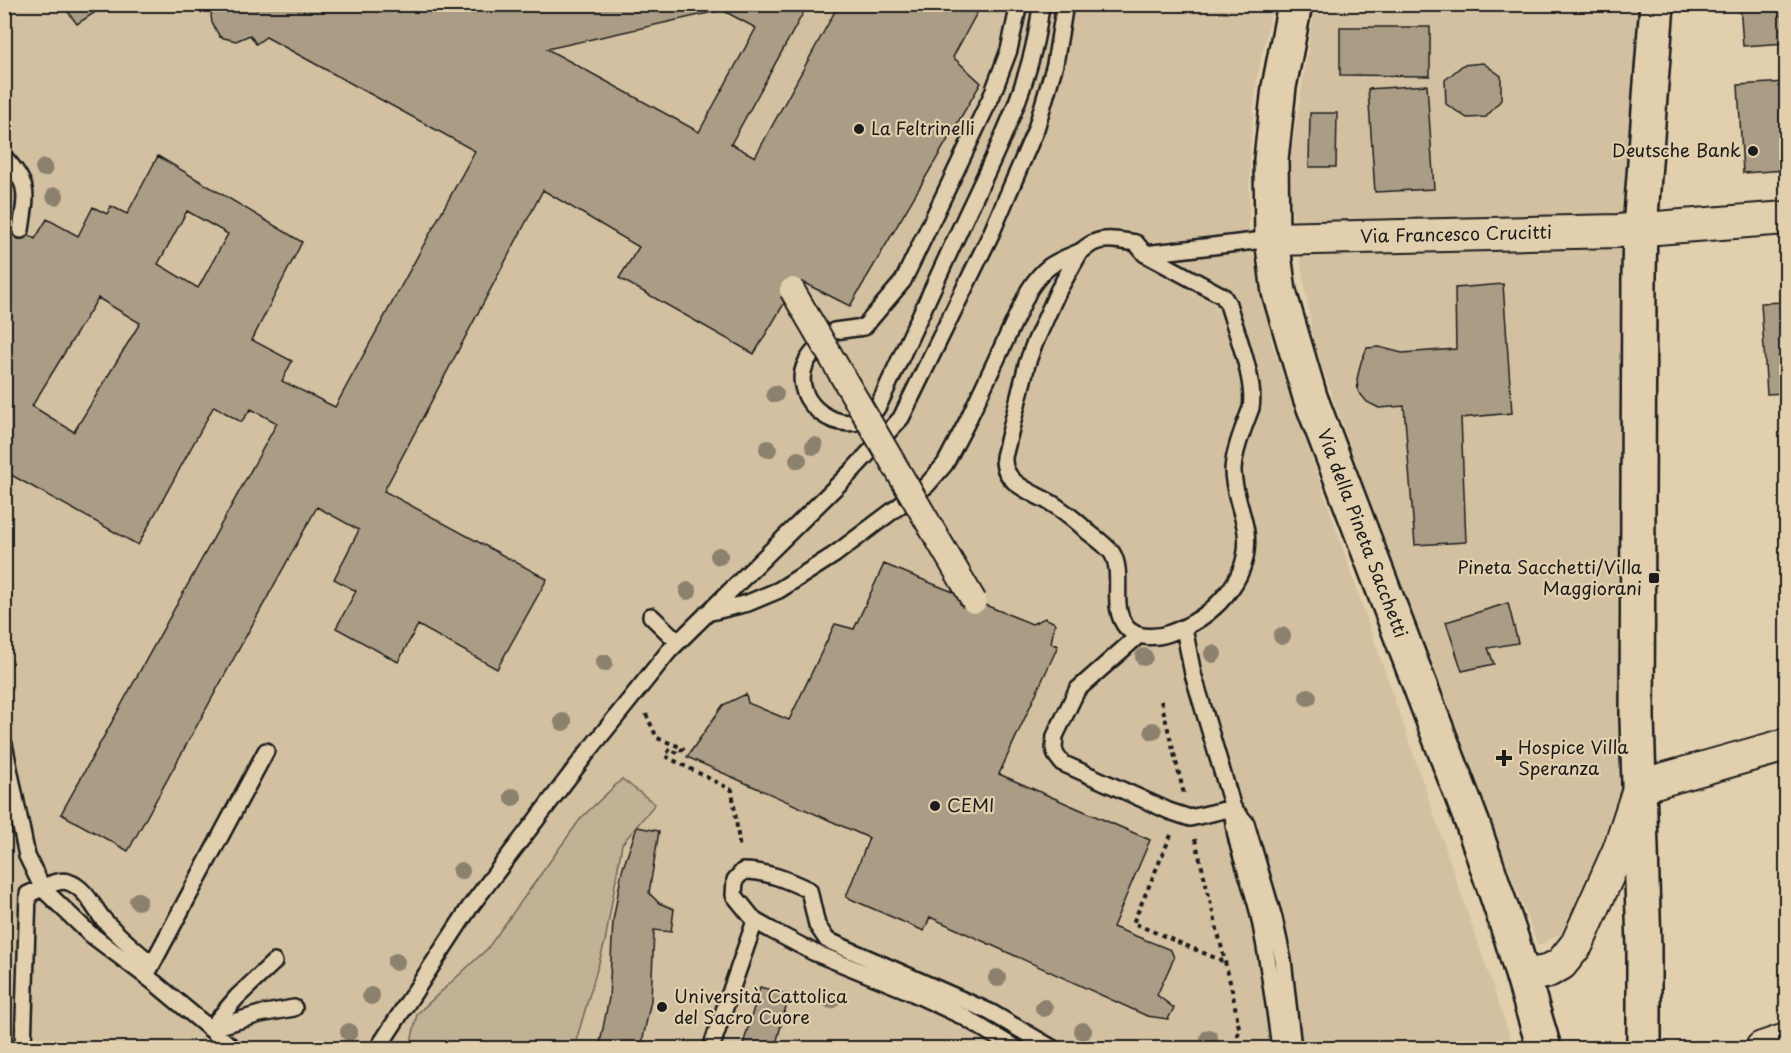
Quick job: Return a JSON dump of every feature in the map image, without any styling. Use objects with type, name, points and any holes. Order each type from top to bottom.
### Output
[{"type":"main road","name":"Via della Pineta Sacchetti","points":[[1295,4],[1279,87],[1271,159],[1272,239],[1279,292],[1310,398],[1473,825],[1523,976],[1544,1048]]},
{"type":"main road","points":[[1644,1048],[1637,718],[1640,229],[1657,4]]},
{"type":"street","points":[[1640,229],[1786,218]]},
{"type":"street","name":"Via Francesco Crucitti","points":[[1272,239],[1640,229]]},
{"type":"street","points":[[792,290],[974,601]]},
{"type":"street","points":[[1523,976],[1546,972],[1561,964],[1577,944],[1620,850],[1640,786],[1786,745]]},
{"type":"street","points":[[1762,1048],[1786,1040]]},
{"type":"lane","points":[[1019,4],[1009,50],[992,94],[903,281],[864,327],[834,331],[806,361],[802,376],[804,390],[812,405],[822,414],[842,422],[850,422],[869,415],[877,408],[992,162],[1028,72],[1041,4]]},
{"type":"lane","points":[[378,1048],[470,907],[587,753],[678,642],[852,471],[901,418],[991,234],[1036,129],[1055,64],[1065,4]]},
{"type":"lane","points":[[4,157],[21,175],[26,198],[21,230]]},
{"type":"lane","points":[[1145,254],[1272,239]]},
{"type":"lane","points":[[706,613],[748,603],[779,590],[834,555],[927,485],[945,464],[1029,290],[1039,276],[1056,261],[1080,252],[1094,242],[1120,240],[1137,243],[1145,254],[1213,290],[1225,299],[1240,345],[1252,393],[1251,408],[1233,468],[1246,538],[1244,557],[1226,596],[1206,615],[1184,628],[1163,636],[1139,635],[1127,628],[1122,618],[1116,566],[1112,554],[1074,519],[1054,504],[1012,480],[1005,471],[1003,464],[1027,364],[1058,291],[1080,252]]},
{"type":"lane","points":[[651,616],[678,642]]},
{"type":"lane","points":[[1184,628],[1193,674],[1233,808],[1233,824],[1258,911],[1280,1048]]},
{"type":"lane","points":[[1139,635],[1077,690],[1057,729],[1054,748],[1056,755],[1062,762],[1169,811],[1190,818],[1233,808]]},
{"type":"lane","points":[[4,744],[27,856],[43,889],[89,933],[149,971]]},
{"type":"lane","points":[[149,971],[266,751]]},
{"type":"lane","points":[[1233,808],[1246,823],[1274,918],[1283,960],[1293,1048]]},
{"type":"lane","points":[[1015,1048],[964,1017],[904,989],[813,952],[755,921],[734,895],[735,880],[743,871],[758,871],[782,878],[808,890],[817,925],[827,940],[990,1012],[1052,1048]]},
{"type":"lane","points":[[23,1048],[28,894],[60,881],[78,887],[149,971],[155,983],[233,1048]]},
{"type":"lane","points":[[711,1048],[755,921]]},
{"type":"lane","points":[[210,1029],[237,997],[274,962]]},
{"type":"lane","points":[[210,1029],[260,1014],[294,1008]]},
{"type":"path","points":[[636,694],[657,738],[683,748],[679,754],[670,749],[665,756],[732,790],[743,871]]},
{"type":"path","points":[[1161,701],[1239,1028],[1234,1048]]},
{"type":"path","points":[[1171,835],[1133,922],[1225,962]]},
{"type":"shaded area","points":[[5,5],[1273,5],[1257,79],[1250,149],[1249,234],[1272,342],[1514,1048],[5,1048]]},
{"type":"shaded area","points":[[1315,5],[1642,5],[1631,133],[1621,356],[1617,618],[1626,789],[1561,933],[1538,946],[1361,478],[1314,344],[1287,179]]},
{"type":"shaded area","points":[[622,779],[655,804],[622,844],[605,942],[574,1048],[410,1048],[417,1014],[487,949],[581,818]]},
{"type":"building","points":[[62,4],[108,4],[77,24]]},
{"type":"building","points":[[216,4],[452,4],[464,11],[468,4],[808,4],[731,144],[755,157],[839,4],[975,4],[980,7],[953,57],[981,83],[850,306],[802,282],[792,290],[754,354],[619,278],[639,247],[543,190],[384,491],[547,579],[497,669],[418,625],[398,662],[336,628],[356,591],[334,579],[359,530],[317,507],[128,851],[61,814],[277,423],[251,409],[241,422],[214,406],[138,545],[4,471],[4,221],[35,239],[47,219],[78,236],[93,207],[107,214],[111,206],[127,214],[158,156],[302,242],[252,340],[292,361],[282,381],[335,407],[475,151],[266,37],[256,44],[250,35],[236,41],[220,37],[212,23],[211,15]],"holes":[[[722,10],[756,28],[699,132],[547,49]],[[187,211],[228,234],[198,288],[158,264]],[[98,298],[140,323],[74,432],[32,406]]]},
{"type":"building","points":[[1740,4],[1786,4],[1786,43],[1743,46]]},
{"type":"building","points":[[1340,27],[1430,27],[1430,76],[1340,75]]},
{"type":"building","points":[[1483,63],[1501,76],[1501,100],[1486,117],[1467,118],[1446,104],[1445,80],[1463,65]]},
{"type":"building","points":[[1786,82],[1786,170],[1743,173],[1738,85]]},
{"type":"building","points":[[1427,85],[1434,189],[1375,192],[1368,89]]},
{"type":"building","points":[[1310,113],[1337,113],[1336,167],[1309,167]]},
{"type":"building","points":[[1503,284],[1512,413],[1461,418],[1466,542],[1415,545],[1404,406],[1379,408],[1367,402],[1358,391],[1357,379],[1361,362],[1367,348],[1379,347],[1402,353],[1456,349],[1455,288]]},
{"type":"building","points":[[1786,302],[1786,393],[1767,394],[1761,303]]},
{"type":"building","name":"CEMI","points":[[884,564],[1032,624],[1045,618],[1055,623],[1051,643],[1058,646],[999,774],[1150,840],[1113,927],[1171,950],[1174,958],[1157,995],[1174,1008],[1168,1019],[1147,1016],[930,917],[924,931],[846,897],[869,838],[687,757],[723,705],[746,694],[748,703],[789,720],[835,624],[854,629]]},
{"type":"building","points":[[1508,603],[1518,643],[1488,648],[1494,664],[1462,671],[1446,622]]},
{"type":"building","points":[[637,827],[659,831],[649,893],[659,903],[674,909],[671,932],[654,930],[651,1000],[641,1048],[599,1048],[609,998],[613,921],[622,871]]},
{"type":"building","points":[[760,987],[789,995],[775,1048],[742,1048]]},
{"type":"place","name":"La Feltrinelli","points":[[859,129]]},
{"type":"place","name":"Deutsche Bank","points":[[1753,151]]},
{"type":"place","name":"Pineta Sacchetti/Villa Maggiorani","points":[[1654,578]]},
{"type":"place","name":"Hospice Villa Speranza","points":[[1504,758]]},
{"type":"place","name":"CEMI","points":[[935,806]]},
{"type":"place","name":"Università Cattolica del Sacro Cuore","points":[[662,1007]]}]
